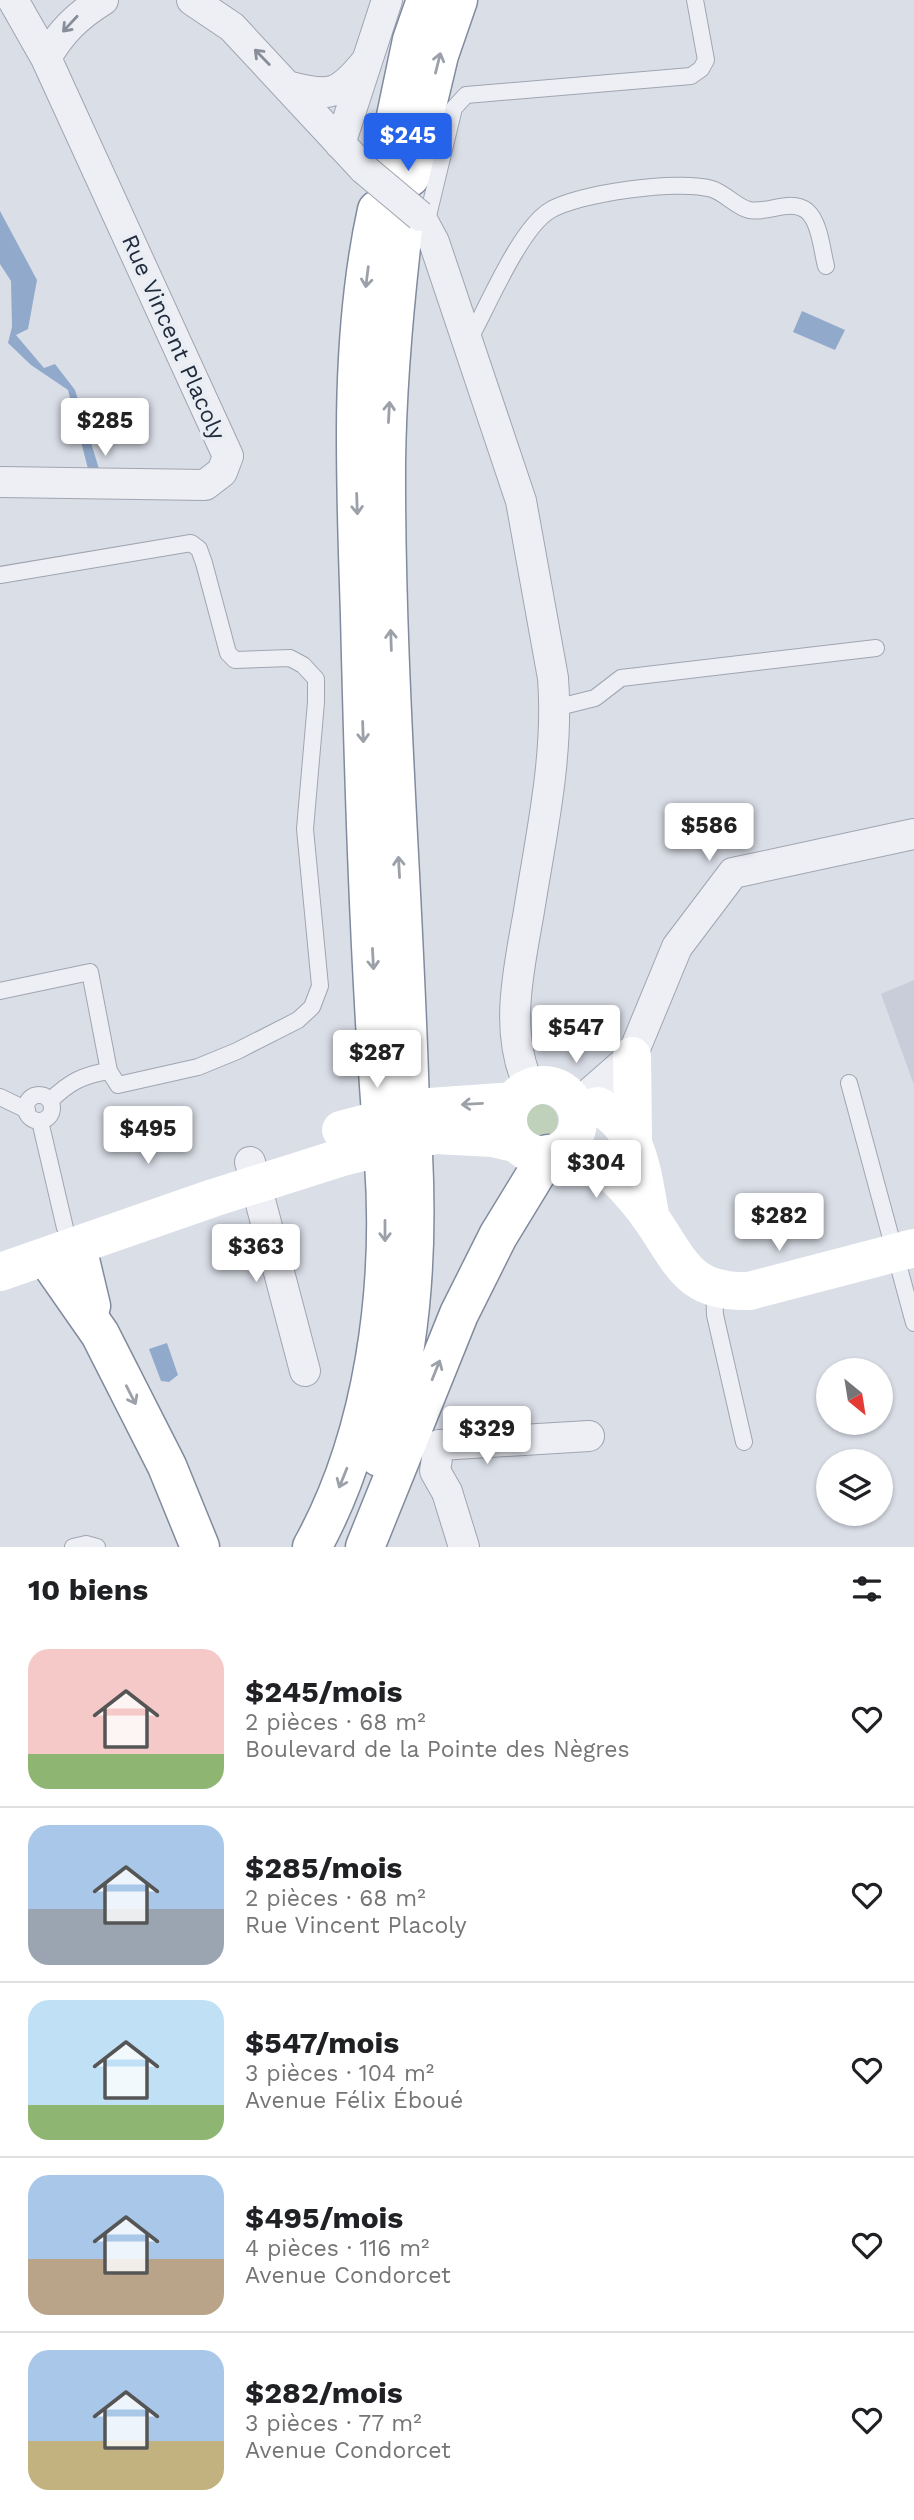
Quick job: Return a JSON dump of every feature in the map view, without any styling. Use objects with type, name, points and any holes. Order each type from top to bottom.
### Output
[{"type":"main road","points":[[387,168],[412,40],[426,0]]},
{"type":"main road","points":[[387,168],[439,55],[457,0]]},
{"type":"main road","points":[[345,1547],[357,1524],[385,1438],[405,1357],[415,1261],[395,785],[386,461],[394,312],[406,220]]},
{"type":"main road","points":[[632,1056],[633,1139],[652,1220]]},
{"type":"main road","points":[[0,1272],[63,1244],[253,1173],[343,1143],[409,1130],[553,1087],[563,1092],[577,1109],[576,1131],[571,1141],[540,1151],[459,1314],[365,1547]]},
{"type":"main road","points":[[522,1095],[508,1123],[540,1151]]},
{"type":"main road","points":[[577,1109],[598,1106],[613,1114],[633,1139]]},
{"type":"main road","points":[[409,1130],[493,1139],[585,1159],[612,1174],[652,1220],[678,1264],[703,1284],[728,1292],[749,1291],[906,1250]]},
{"type":"main road","points":[[312,1547],[325,1525],[359,1439],[375,1356],[386,1250],[409,1130]]},
{"type":"main road","points":[[0,1250],[63,1244]]},
{"type":"main road","points":[[63,1244],[100,1334],[167,1466],[200,1547]]},
{"type":"street","name":"Rue Vincent Placoly","points":[[0,482],[205,485],[222,472],[228,456],[46,58],[13,0]]},
{"type":"street","points":[[46,58],[58,37],[78,15],[103,0]]},
{"type":"street","points":[[192,0],[232,27],[291,87],[340,144],[387,168],[406,220],[467,344],[521,501],[542,608],[555,708],[547,793],[514,1004],[522,1095]]},
{"type":"street","points":[[340,144],[387,0]]},
{"type":"street","points":[[291,87],[315,93],[332,93],[347,85],[367,61]]},
{"type":"street","points":[[577,1109],[632,1056],[677,947],[733,873],[914,834]]},
{"type":"street","points":[[253,1173],[305,1371]]},
{"type":"street","points":[[464,1547],[447,1492],[435,1471],[439,1445],[589,1436]]},
{"type":"lane","points":[[406,220],[454,108],[466,95],[691,76],[701,69],[706,60],[695,0]]},
{"type":"lane","points":[[467,344],[530,227],[550,211],[575,200],[613,190],[694,187],[712,189],[747,210],[794,206],[807,212],[815,225],[826,266]]},
{"type":"lane","points":[[0,575],[191,543],[199,549],[204,563],[228,653],[235,660],[290,658],[303,665],[316,679],[305,829],[320,986],[312,1007],[298,1020],[198,1067],[118,1085],[109,1071],[90,972],[0,991]]},
{"type":"lane","points":[[555,708],[595,698],[621,678],[876,648]]},
{"type":"lane","points":[[50,1101],[69,1083],[88,1074],[109,1071]]},
{"type":"lane","points":[[849,1083],[906,1250],[914,1323]]},
{"type":"lane","points":[[0,1097],[27,1110],[32,1119],[47,1119],[52,1112],[50,1101],[44,1096],[35,1096],[29,1102],[27,1110]]},
{"type":"lane","points":[[40,1121],[63,1244]]},
{"type":"lane","points":[[714,1287],[715,1315],[744,1441]]},
{"type":"lane","points":[[73,1547],[86,1544],[97,1547]]},
{"type":"shaded area","points":[[914,980],[914,1085],[881,994]]},
{"type":"green space","points":[[541,1104],[553,1109],[558,1121],[553,1133],[541,1138],[529,1133],[524,1121],[529,1109]]},
{"type":"water","points":[[0,211],[37,280],[28,329],[16,335],[44,368],[55,364],[75,390],[99,469],[88,469],[68,390],[31,365],[8,343],[12,327],[11,281],[0,264]]},
{"type":"water","points":[[802,311],[845,330],[835,350],[793,332]]},
{"type":"water","points":[[167,1343],[178,1375],[169,1382],[161,1381],[149,1349]]}]
